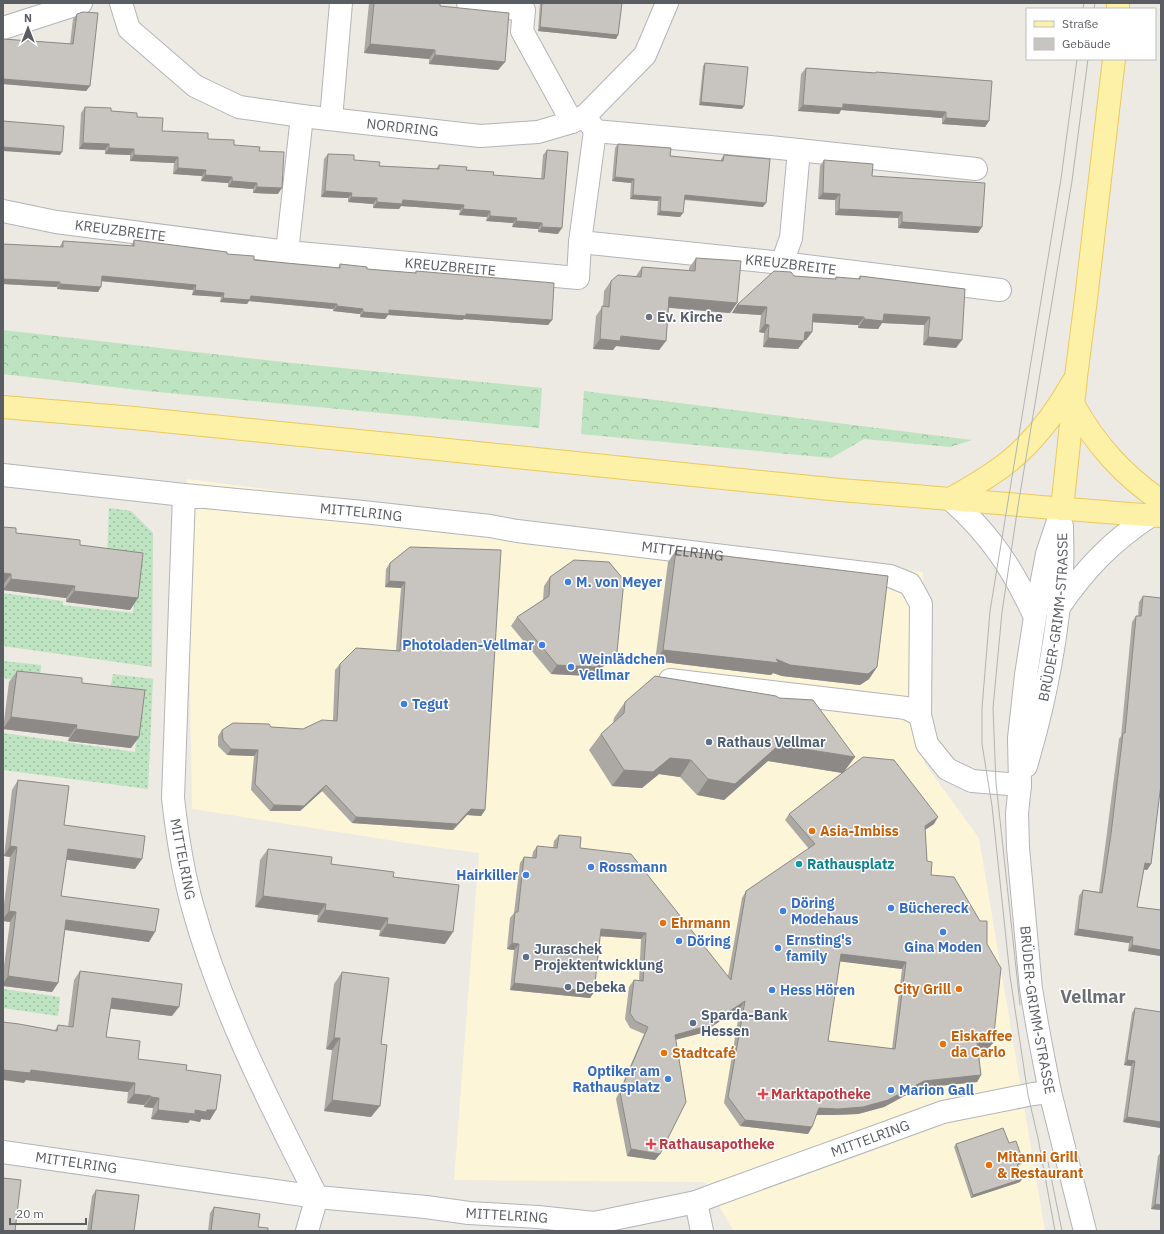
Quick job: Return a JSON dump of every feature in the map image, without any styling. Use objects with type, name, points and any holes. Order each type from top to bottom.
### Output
[{"type":"main road","points":[[1062,509],[1076,377],[1114,60]]},
{"type":"main road","points":[[950,499],[1001,468],[1022,449],[1047,423],[1076,377]]},
{"type":"main road","points":[[1074,404],[1084,422],[1108,456],[1144,490],[1157,511]]},
{"type":"main road","points":[[3,407],[181,423],[840,490],[1062,509],[1157,511]]},
{"type":"street","points":[[3,28],[81,3]]},
{"type":"street","name":"NORDRING","points":[[121,3],[129,29],[195,86],[239,107],[302,116],[480,136],[538,132],[584,123],[645,55],[667,3]]},
{"type":"street","points":[[331,119],[340,3]]},
{"type":"street","points":[[468,3],[524,10],[522,31],[584,123],[799,150],[976,169]]},
{"type":"street","points":[[287,252],[302,116]]},
{"type":"street","name":"KREUZBREITE","points":[[3,211],[56,222],[287,252],[578,278],[584,123]]},
{"type":"street","points":[[782,263],[791,238],[799,150]]},
{"type":"street","name":"KREUZBREITE","points":[[580,242],[782,263],[1000,290]]},
{"type":"street","name":"MITTELRING","points":[[3,475],[490,526],[517,531],[890,576],[910,584],[921,604],[920,715],[927,744],[946,769],[972,781],[1020,784]]},
{"type":"street","name":"MITTELRING","points":[[184,495],[173,798],[177,832],[192,907],[216,979],[274,1112],[317,1197]]},
{"type":"street","points":[[950,499],[974,522],[1004,559],[1023,591],[1035,618]]},
{"type":"street","name":"BRÜDER-GRIMM-STRASSE","points":[[1020,784],[1037,731],[1048,683],[1059,608],[1062,568],[1062,509]]},
{"type":"street","name":"BRÜDER-GRIMM-STRASSE","points":[[1062,509],[1047,554],[1026,675],[1019,738],[1020,784],[1017,813],[1018,848],[1031,989],[1050,1092],[1085,1231]]},
{"type":"street","points":[[1059,608],[1080,579],[1101,554],[1126,532],[1157,511]]},
{"type":"street","points":[[670,680],[906,708],[920,715]]},
{"type":"street","name":"MITTELRING","points":[[3,1152],[317,1197],[426,1207],[469,1213],[538,1217],[594,1223],[696,1202],[943,1112],[1050,1092]]},
{"type":"street","points":[[308,1231],[317,1197]]},
{"type":"street","points":[[696,1202],[702,1231]]},
{"type":"shaded area","points":[[187,479],[923,572],[925,764],[979,838],[1045,1231],[743,1231],[733,1230],[705,1182],[454,1180],[479,853],[192,809]]},
{"type":"green space","points":[[3,330],[292,363],[542,388],[539,428],[147,391],[3,374]]},
{"type":"green space","points":[[584,391],[972,440],[950,447],[864,439],[831,458],[581,434]]},
{"type":"green space","points":[[109,508],[131,511],[153,533],[152,667],[3,646],[3,593],[63,601],[63,605],[133,613],[138,561],[107,558]]},
{"type":"green space","points":[[3,661],[41,665],[40,684],[4,678],[3,686]]},
{"type":"green space","points":[[113,674],[153,679],[148,789],[3,770],[3,733],[135,752],[139,700],[109,695]]},
{"type":"green space","points":[[3,989],[60,997],[58,1016],[3,1008]]},
{"type":"building","points":[[374,3],[440,3],[440,6],[509,13],[505,62],[435,55],[435,50],[370,44]]},
{"type":"building","points":[[542,3],[622,3],[618,35],[540,27]]},
{"type":"building","points":[[83,12],[98,13],[90,86],[3,79],[3,39],[73,44],[77,14]]},
{"type":"building","points":[[705,63],[748,67],[744,106],[701,102]]},
{"type":"building","points":[[806,68],[992,81],[989,121],[946,118],[946,112],[843,104],[843,108],[803,105]]},
{"type":"building","points":[[85,107],[111,108],[111,111],[137,113],[137,117],[163,118],[162,131],[208,133],[208,139],[234,140],[234,145],[260,147],[259,151],[284,152],[282,188],[257,187],[257,183],[232,181],[232,177],[205,175],[206,170],[178,168],[178,157],[134,155],[134,149],[109,148],[109,144],[83,143]]},
{"type":"building","points":[[3,121],[64,126],[62,152],[3,147]]},
{"type":"building","points":[[618,144],[671,148],[670,156],[723,161],[724,155],[770,159],[766,203],[685,195],[683,213],[660,211],[661,197],[633,195],[634,179],[615,177]]},
{"type":"building","points":[[547,150],[568,152],[562,228],[542,227],[542,223],[516,221],[517,218],[490,216],[490,211],[463,209],[464,205],[403,200],[402,204],[377,202],[377,198],[351,197],[352,193],[325,191],[328,154],[354,155],[354,160],[380,162],[379,166],[439,169],[439,165],[467,167],[466,170],[494,172],[493,175],[544,179]]},
{"type":"building","points":[[824,160],[873,164],[872,176],[985,183],[982,227],[902,222],[902,212],[839,209],[840,194],[823,193]]},
{"type":"building","points":[[134,240],[227,252],[227,254],[254,256],[254,260],[340,268],[340,264],[367,267],[367,269],[416,273],[416,271],[554,283],[552,320],[466,314],[466,316],[389,310],[389,314],[363,312],[363,309],[337,306],[337,304],[251,296],[250,300],[223,298],[224,293],[195,290],[196,285],[102,276],[101,287],[60,284],[60,282],[3,279],[3,244],[63,247],[63,241],[134,246]]},
{"type":"building","points":[[696,258],[741,261],[737,303],[669,297],[666,341],[621,336],[620,341],[600,339],[602,306],[609,307],[611,281],[618,275],[641,277],[642,267],[695,271]]},
{"type":"building","points":[[774,271],[791,272],[794,276],[860,279],[860,276],[965,289],[962,340],[928,337],[930,317],[884,314],[883,321],[864,319],[864,317],[813,314],[812,332],[805,332],[804,341],[768,338],[769,325],[765,324],[767,307],[737,305]]},
{"type":"building","points":[[3,527],[16,528],[16,533],[80,540],[80,545],[143,553],[138,598],[74,591],[75,586],[11,579],[11,574],[3,573]]},
{"type":"building","points":[[410,547],[501,550],[485,810],[471,809],[457,824],[356,817],[326,785],[304,806],[274,805],[255,784],[258,750],[231,749],[223,740],[222,730],[233,723],[269,724],[271,727],[303,729],[322,720],[337,721],[340,664],[356,648],[400,651],[405,582],[389,581],[390,563]]},
{"type":"building","points":[[676,550],[888,576],[877,667],[868,674],[790,665],[776,659],[779,663],[663,650]]},
{"type":"building","points":[[574,560],[609,562],[624,580],[617,652],[596,667],[557,665],[517,617],[549,596],[550,577]]},
{"type":"building","points":[[1143,596],[1161,598],[1161,784],[1151,864],[1145,863],[1137,907],[1161,910],[1161,950],[1132,945],[1133,937],[1078,929],[1083,890],[1102,893],[1111,834],[1123,733],[1125,733],[1136,616],[1141,616]]},
{"type":"building","points":[[17,671],[82,678],[82,683],[145,690],[139,737],[76,729],[77,725],[11,717]]},
{"type":"building","name":"Rathaus Vellmar","points":[[655,676],[776,696],[779,698],[813,700],[855,757],[779,745],[735,784],[708,779],[691,760],[670,758],[653,772],[624,770],[601,734],[624,713],[625,702]]},
{"type":"building","points":[[863,757],[894,760],[938,817],[925,826],[927,861],[932,862],[931,875],[954,877],[980,921],[987,921],[987,944],[1001,968],[993,1043],[977,1042],[981,1075],[924,1081],[888,1100],[863,1107],[838,1109],[819,1108],[812,1127],[745,1120],[728,1097],[745,1001],[707,1026],[675,1035],[686,1102],[660,1154],[631,1149],[620,1092],[648,1027],[635,1021],[630,1013],[634,980],[643,981],[646,933],[601,929],[594,992],[514,983],[519,944],[512,943],[515,912],[518,912],[524,857],[536,858],[537,846],[557,848],[559,835],[581,837],[580,848],[631,854],[731,980],[746,891],[815,844],[789,814]],"holes":[[[841,954],[906,962],[895,1049],[828,1041]]]},
{"type":"building","points":[[18,780],[69,786],[64,825],[145,836],[142,859],[68,849],[61,896],[159,909],[155,932],[66,920],[58,983],[8,976],[16,912],[9,911],[17,847],[10,846]]},
{"type":"building","points":[[268,849],[332,857],[331,864],[394,872],[393,877],[459,885],[453,932],[387,924],[388,918],[325,910],[326,904],[263,896]]},
{"type":"building","points":[[80,971],[182,984],[179,1007],[112,998],[106,1037],[140,1041],[138,1059],[187,1065],[186,1070],[221,1075],[216,1110],[207,1110],[206,1112],[195,1110],[195,1114],[158,1110],[159,1098],[134,1094],[135,1083],[31,1070],[30,1073],[3,1070],[3,1022],[57,1031],[58,1025],[73,1027]]},
{"type":"building","points":[[342,972],[389,978],[381,1044],[387,1045],[380,1106],[332,1100],[340,1038],[334,1038]]},
{"type":"building","points":[[1135,1008],[1161,1012],[1161,1122],[1127,1117],[1135,1061],[1127,1060]]},
{"type":"building","name":"Mitanni Grill & Restaurant","points":[[1003,1128],[1009,1143],[1016,1141],[1023,1161],[1017,1163],[1022,1179],[973,1195],[956,1144]]},
{"type":"building","points":[[1161,1158],[1161,1205],[1155,1204]]},
{"type":"building","points":[[3,1178],[21,1180],[15,1231],[3,1231]]},
{"type":"building","points":[[96,1190],[139,1195],[134,1231],[91,1231]]},
{"type":"building","points":[[214,1207],[260,1214],[258,1227],[268,1228],[268,1231],[211,1231]]},
{"type":"tram line","points":[[1083,8],[1084,3]]},
{"type":"tram line","points":[[1094,8],[1095,3]]},
{"type":"tram line","points":[[1055,1231],[1038,1138],[1028,1095],[1010,976],[992,806],[982,744],[982,708],[990,611],[1061,179],[1077,60]]},
{"type":"tram line","points":[[1020,1005],[996,783],[993,708],[1002,612],[1018,506],[1072,181],[1088,60]]},
{"type":"tram line","points":[[1048,1162],[1062,1231]]},
{"type":"place","name":"Ev. Kirche","points":[[649,317]]},
{"type":"place","name":"M. von Meyer","points":[[568,582]]},
{"type":"place","name":"Photoladen-Vellmar","points":[[542,645]]},
{"type":"place","name":"Weinlädchen Vellmar","points":[[571,667]]},
{"type":"place","name":"Tegut","points":[[404,704]]},
{"type":"place","name":"Rathaus Vellmar","points":[[709,742]]},
{"type":"place","name":"Asia-Imbiss","points":[[812,831]]},
{"type":"place","name":"Rathausplatz","points":[[799,864]]},
{"type":"place","name":"Rossmann","points":[[591,867]]},
{"type":"place","name":"Hairkiller","points":[[526,875]]},
{"type":"place","name":"Büchereck","points":[[891,908]]},
{"type":"place","name":"Döring Modehaus","points":[[783,911]]},
{"type":"place","name":"Ehrmann","points":[[663,923]]},
{"type":"place","name":"Gina Moden","points":[[943,932]]},
{"type":"place","name":"Döring","points":[[679,941]]},
{"type":"place","name":"Ernsting's family","points":[[778,948]]},
{"type":"place","name":"Juraschek Projektentwicklung","points":[[526,957]]},
{"type":"place","name":"Debeka","points":[[568,987]]},
{"type":"place","name":"City Grill","points":[[959,989]]},
{"type":"place","name":"Hess Hören","points":[[772,990]]},
{"type":"place","name":"Sparda-Bank Hessen","points":[[693,1023]]},
{"type":"place","name":"Eiskaffee da Carlo","points":[[943,1044]]},
{"type":"place","name":"Stadtcafé","points":[[664,1053]]},
{"type":"place","name":"Optiker am Rathausplatz","points":[[668,1079]]},
{"type":"place","name":"Marion Gall","points":[[891,1090]]},
{"type":"place","name":"Marktapotheke","points":[[763,1094]]},
{"type":"place","name":"Rathausapotheke","points":[[651,1144]]},
{"type":"place","name":"Mitanni Grill & Restaurant","points":[[989,1165]]},
{"type":"district","name":"Vellmar","points":[[1093,996]]}]
